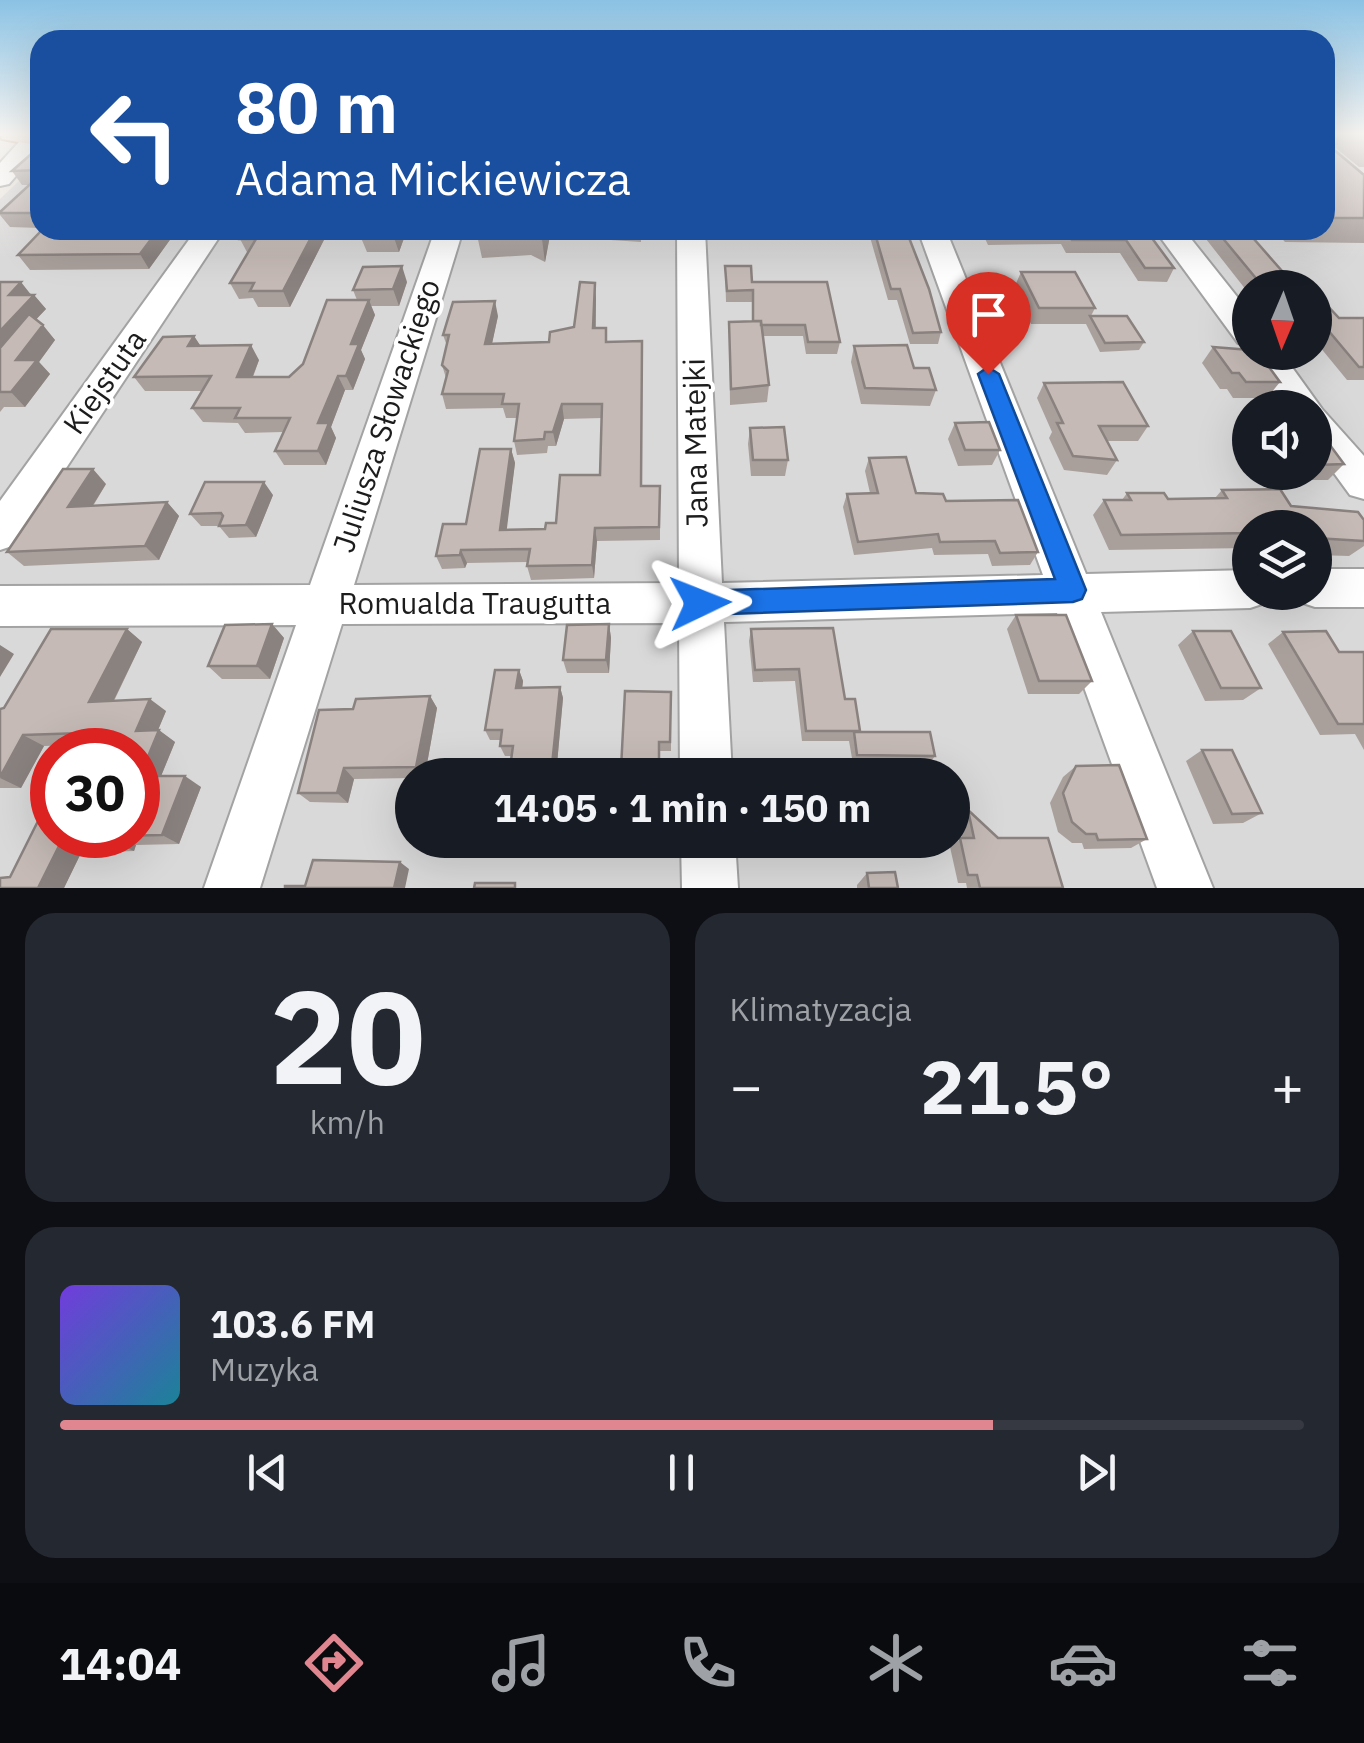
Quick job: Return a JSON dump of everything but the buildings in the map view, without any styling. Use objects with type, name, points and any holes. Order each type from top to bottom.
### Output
[{"type":"street","name":"Kiejstuta","points":[[0,533],[203,240]]},
{"type":"street","name":"Juliusza Słowackiego","points":[[232,888],[446,240]]},
{"type":"street","name":"Jana Matejki","points":[[691,240],[705,758]]},
{"type":"street","points":[[936,240],[1185,888]]},
{"type":"street","points":[[1177,240],[1232,312]]},
{"type":"street","points":[[1277,370],[1292,390]]},
{"type":"street","points":[[1332,442],[1364,484]]},
{"type":"street","points":[[1332,588],[1364,588]]},
{"type":"street","name":"Romualda Traugutta","points":[[0,606],[700,603],[1073,590],[1232,589]]},
{"type":"street","points":[[709,858],[710,888]]},
{"type":"shaded area","points":[[26,174],[30,174],[30,240],[1335,240],[1335,174],[1364,174],[1364,888],[0,888],[0,199]]},
{"type":"route","points":[[700,603],[1073,590],[988,374]]}]
